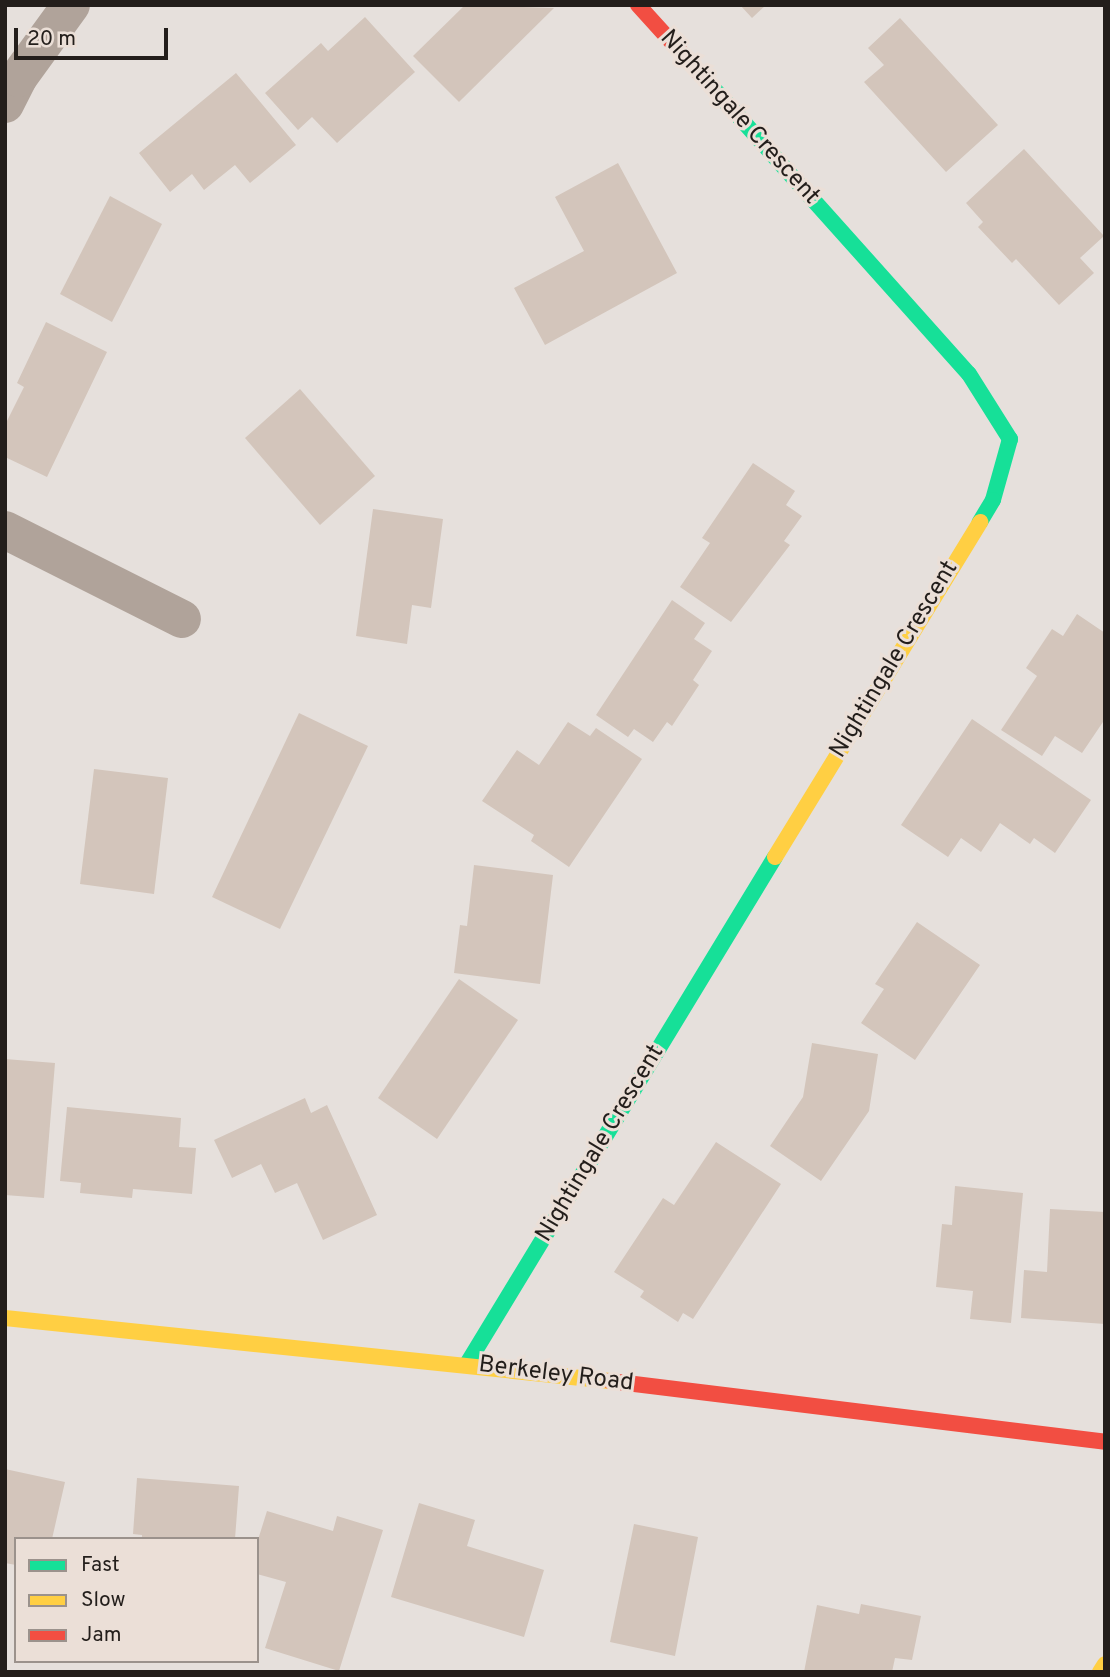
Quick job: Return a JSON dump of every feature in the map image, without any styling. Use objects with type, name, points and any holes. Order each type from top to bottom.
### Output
[{"type":"street","points":[[5,104],[18,78],[71,5]]},
{"type":"street","name":"Nightingale Crescent","points":[[467,1364],[993,500],[1010,439],[970,374],[638,5]]},
{"type":"street","points":[[5,530],[183,619]]},
{"type":"street","name":"Berkeley Road","points":[[5,1318],[467,1364],[1105,1443]]},
{"type":"street","points":[[1100,1672],[1105,1664]]},
{"type":"building","points":[[465,5],[554,8],[459,102],[413,56]]},
{"type":"building","points":[[740,5],[766,5],[752,18]]},
{"type":"building","points":[[365,17],[415,72],[337,143],[312,117],[298,130],[265,93],[321,43],[328,51]]},
{"type":"building","points":[[900,18],[998,125],[946,172],[864,82],[884,65],[868,48]]},
{"type":"building","points":[[236,73],[296,145],[250,183],[235,165],[204,190],[192,174],[170,192],[139,153]]},
{"type":"building","points":[[1024,149],[1104,236],[1080,258],[1094,273],[1059,305],[1016,259],[1012,263],[978,227],[983,222],[966,203]]},
{"type":"building","points":[[618,163],[677,273],[545,345],[514,288],[584,251],[555,197]]},
{"type":"building","points":[[110,196],[162,224],[112,322],[60,294]]},
{"type":"building","points":[[46,322],[107,352],[47,477],[5,457],[5,425],[24,387],[17,383]]},
{"type":"building","points":[[300,389],[375,476],[320,525],[245,438]]},
{"type":"building","points":[[753,463],[795,491],[786,505],[802,516],[784,541],[790,545],[731,622],[680,587],[710,543],[702,538]]},
{"type":"building","points":[[373,509],[443,519],[431,608],[412,605],[407,644],[356,636]]},
{"type":"building","points":[[672,600],[705,623],[694,639],[712,651],[693,680],[699,685],[672,726],[667,722],[653,742],[634,729],[628,737],[596,715]]},
{"type":"building","points":[[1077,614],[1105,633],[1105,719],[1082,753],[1055,736],[1042,756],[1001,730],[1037,676],[1026,668],[1052,629],[1063,636]]},
{"type":"building","points":[[299,713],[368,746],[280,929],[212,897]]},
{"type":"building","points":[[972,719],[1091,800],[1055,853],[1034,838],[1030,844],[1000,823],[981,852],[961,838],[948,857],[901,825]]},
{"type":"building","points":[[568,722],[590,736],[596,728],[642,759],[569,867],[531,841],[534,835],[482,801],[517,750],[539,765]]},
{"type":"building","points":[[94,769],[168,778],[154,894],[80,884]]},
{"type":"building","points":[[474,865],[553,875],[540,984],[454,973],[460,925],[467,926]]},
{"type":"building","points":[[917,922],[980,965],[915,1060],[861,1023],[884,989],[875,984]]},
{"type":"building","points":[[459,979],[518,1020],[437,1139],[378,1098]]},
{"type":"building","points":[[812,1043],[878,1054],[869,1111],[821,1181],[770,1146],[803,1097]]},
{"type":"building","points":[[5,1059],[55,1063],[44,1198],[5,1195]]},
{"type":"building","points":[[305,1098],[311,1113],[327,1105],[377,1215],[323,1240],[297,1183],[275,1193],[261,1164],[232,1178],[214,1140]]},
{"type":"building","points":[[67,1107],[181,1118],[179,1147],[196,1148],[192,1194],[133,1189],[132,1198],[80,1193],[81,1183],[60,1181]]},
{"type":"building","points":[[716,1142],[781,1184],[693,1319],[683,1313],[678,1322],[640,1297],[644,1291],[614,1272],[663,1198],[674,1205]]},
{"type":"building","points":[[955,1186],[1023,1193],[1011,1323],[970,1319],[973,1291],[936,1287],[942,1224],[952,1225]]},
{"type":"building","points":[[1050,1209],[1105,1212],[1105,1324],[1021,1318],[1024,1270],[1047,1272]]},
{"type":"building","points":[[5,1469],[65,1482],[52,1537],[14,1537],[14,1565],[5,1563]]},
{"type":"building","points":[[137,1478],[239,1486],[235,1537],[142,1537],[133,1534]]},
{"type":"building","points":[[419,1503],[475,1520],[467,1546],[544,1570],[524,1637],[391,1597]]},
{"type":"building","points":[[267,1511],[333,1531],[337,1516],[383,1530],[339,1671],[265,1648],[286,1582],[259,1575],[259,1537]]},
{"type":"building","points":[[634,1524],[698,1537],[675,1656],[610,1642]]},
{"type":"building","points":[[861,1604],[921,1616],[912,1660],[895,1658],[892,1672],[804,1672],[817,1605],[859,1614]]},
{"type":"traffic: fast","points":[[706,80],[969,374],[1010,439],[993,500],[980,522]]},
{"type":"traffic: fast","points":[[467,1364],[775,857]]},
{"type":"traffic: slow","points":[[775,857],[980,522]]},
{"type":"traffic: slow","points":[[5,1318],[610,1381]]},
{"type":"traffic: slow","points":[[1100,1672],[1105,1664]]},
{"type":"traffic: jam","points":[[638,5],[706,80]]},
{"type":"traffic: jam","points":[[610,1381],[1105,1442]]}]
